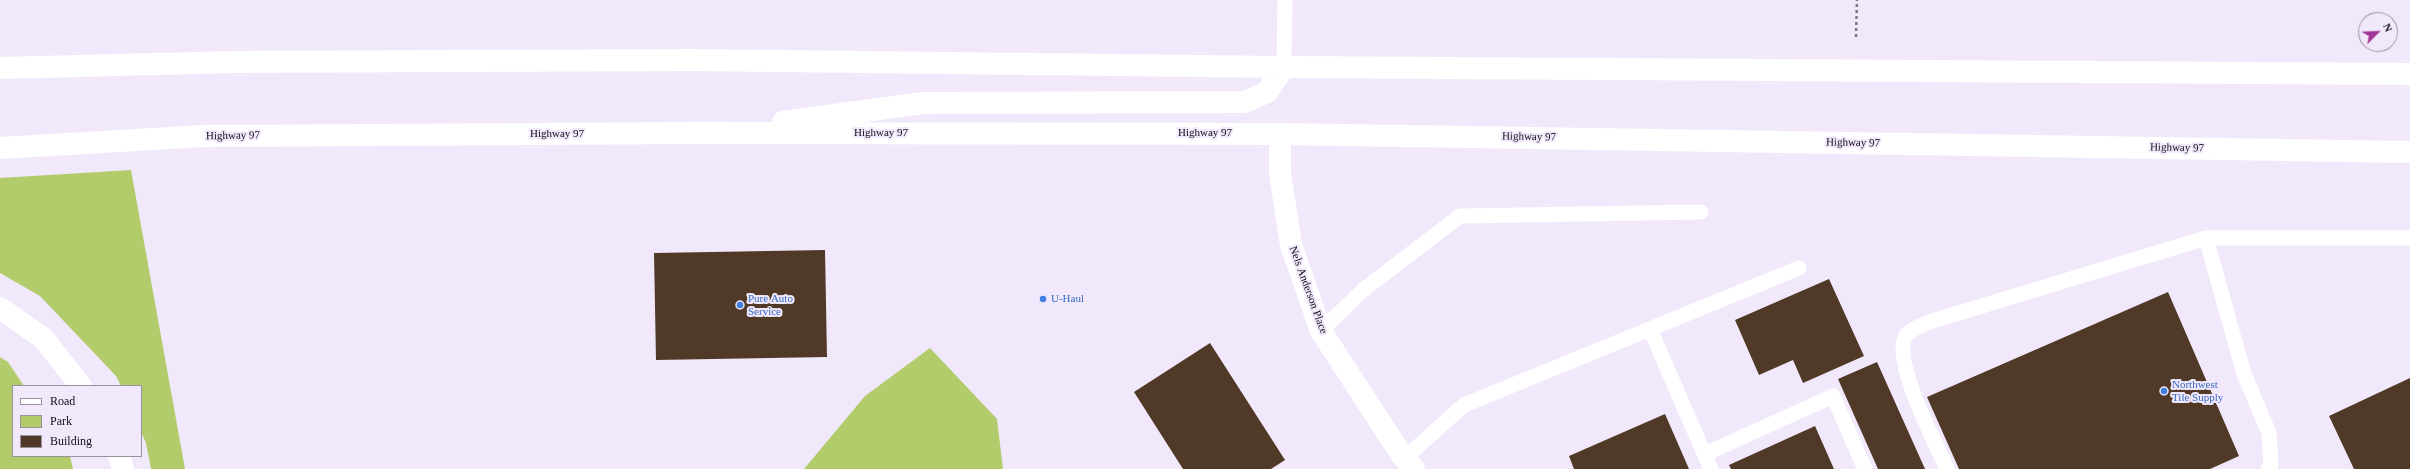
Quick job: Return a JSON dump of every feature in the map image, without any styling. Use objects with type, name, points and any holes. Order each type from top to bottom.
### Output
[{"type":"main road","points":[[0,68],[235,62],[686,60],[1284,67],[2410,74]]},
{"type":"main road","points":[[701,133],[923,103],[1245,102],[1267,92],[1284,67]]},
{"type":"main road","name":"Highway 97","points":[[0,148],[204,136],[701,133],[1280,134],[2410,152]]},
{"type":"main road","name":"Nels Anderson Place","points":[[1280,134],[1280,173],[1291,245],[1321,331],[1409,463]]},
{"type":"main road","points":[[0,308],[43,338],[80,385]]},
{"type":"main road","points":[[119,457],[123,469]]},
{"type":"lane","points":[[1284,0],[1284,67]]},
{"type":"lane","points":[[1321,331],[1363,290],[1460,216],[1701,212]]},
{"type":"lane","points":[[1947,469],[1906,373],[1902,347],[1908,333],[1929,322],[2206,238],[2410,238]]},
{"type":"lane","points":[[2206,238],[2244,374],[2269,433],[2270,465],[2268,469]]},
{"type":"lane","points":[[1409,463],[1464,405],[1799,268]]},
{"type":"lane","points":[[1650,329],[1711,469]]},
{"type":"lane","points":[[1705,454],[1833,396],[1865,469]]},
{"type":"path","points":[[1856,37],[1857,0]]},
{"type":"green space","points":[[131,170],[185,469],[151,469],[146,443],[142,434],[142,385],[120,385],[116,376],[40,296],[0,273],[0,178]]},
{"type":"green space","points":[[930,348],[997,419],[1003,469],[804,469],[865,396]]},
{"type":"green space","points":[[0,357],[8,362],[23,385],[12,385],[12,457],[70,457],[73,469],[0,469]]},
{"type":"building","name":"Pure Auto Service","points":[[825,250],[827,357],[656,360],[654,253]]},
{"type":"building","points":[[1829,279],[1864,356],[1803,383],[1793,360],[1759,375],[1735,320]]},
{"type":"building","points":[[2168,292],[2239,456],[2210,469],[1959,469],[1927,397]]},
{"type":"building","points":[[1210,343],[1285,460],[1271,469],[1183,469],[1134,392]]},
{"type":"building","points":[[1877,362],[1925,469],[1878,469],[1838,379]]},
{"type":"building","points":[[2410,378],[2410,469],[2354,469],[2329,416]]},
{"type":"building","points":[[1665,414],[1689,469],[1574,469],[1569,456]]},
{"type":"building","points":[[1815,426],[1834,469],[1731,469],[1729,465]]},
{"type":"place","name":"U-Haul","points":[[1043,299]]},
{"type":"place","name":"Pure Auto Service","points":[[740,305]]},
{"type":"place","name":"Northwest Tile Supply","points":[[2164,391]]}]
